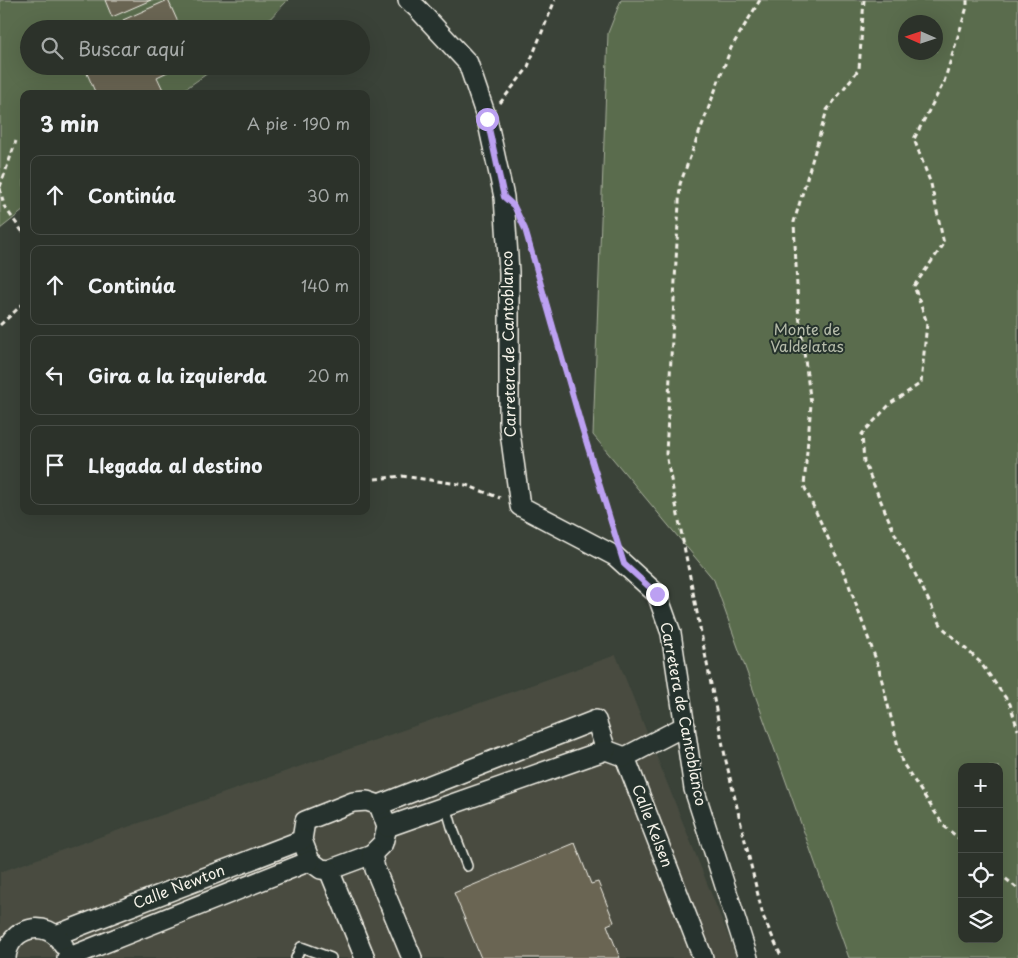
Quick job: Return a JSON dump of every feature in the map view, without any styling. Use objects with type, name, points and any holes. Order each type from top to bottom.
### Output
[{"type":"street","name":"Carretera de Cantoblanco","points":[[408,0],[468,63],[487,119],[504,197],[509,272],[509,425],[520,506],[615,556],[657,594],[671,633],[694,789],[748,958]]},
{"type":"street","points":[[379,805],[387,827],[383,843],[372,854],[329,870],[321,869],[310,860],[302,840],[305,821],[354,802],[368,801],[379,805],[596,720],[606,750]]},
{"type":"street","points":[[387,827],[606,750],[626,757],[684,726]]},
{"type":"street","name":"Calle Kelsen","points":[[626,757],[703,958]]},
{"type":"street","name":"Calle Newton","points":[[56,935],[302,840]]},
{"type":"street","points":[[372,854],[375,868],[412,958]]},
{"type":"street","name":"Calle Newton","points":[[67,958],[310,860]]},
{"type":"street","points":[[329,870],[365,958]]},
{"type":"street","points":[[4,957],[8,946],[21,932],[39,928],[48,930],[56,935],[66,950],[67,958]]},
{"type":"lane","points":[[446,806],[467,866]]},
{"type":"lane","points":[[296,958],[301,948],[331,958]]},
{"type":"path","points":[[487,119],[527,69],[555,0]]},
{"type":"path","points":[[760,0],[732,48],[680,184],[666,454],[726,761],[763,916],[782,958]]},
{"type":"path","points":[[864,0],[858,69],[827,110],[794,222],[798,308],[812,404],[804,486],[849,586],[878,666],[902,762],[944,826],[958,838]]},
{"type":"path","points":[[967,0],[967,7],[944,82],[914,139],[932,184],[944,244],[914,286],[927,323],[921,383],[892,403],[862,434],[864,462],[895,534],[942,627],[980,662],[1010,704],[1018,730]]},
{"type":"path","points":[[16,141],[0,188],[4,206],[20,228]]},
{"type":"path","points":[[525,229],[582,428],[624,564]]},
{"type":"path","points":[[0,325],[20,307]]},
{"type":"path","points":[[370,480],[402,476],[466,485],[520,506]]},
{"type":"path","points":[[1003,876],[1018,889]]},
{"type":"shaded area","points":[[616,655],[737,958],[0,958],[0,872]]},
{"type":"green space","points":[[0,0],[288,0],[269,20],[20,20],[20,75],[205,75],[184,90],[20,90],[20,213],[0,229]]},
{"type":"green space","name":"Monte de Valdelatas","points":[[621,0],[1018,0],[1018,958],[849,958],[714,580],[593,435],[608,33]]},
{"type":"building","points":[[105,0],[151,0],[112,17]]},
{"type":"building","points":[[168,0],[177,20],[123,20]]},
{"type":"building","points":[[88,75],[161,75],[157,77],[163,90],[94,90]]},
{"type":"building","points":[[575,843],[591,884],[598,882],[614,922],[607,925],[620,958],[481,958],[454,893]]},
{"type":"route","points":[[487,119],[504,197],[514,206],[525,229],[582,428],[624,564],[657,594]]}]
